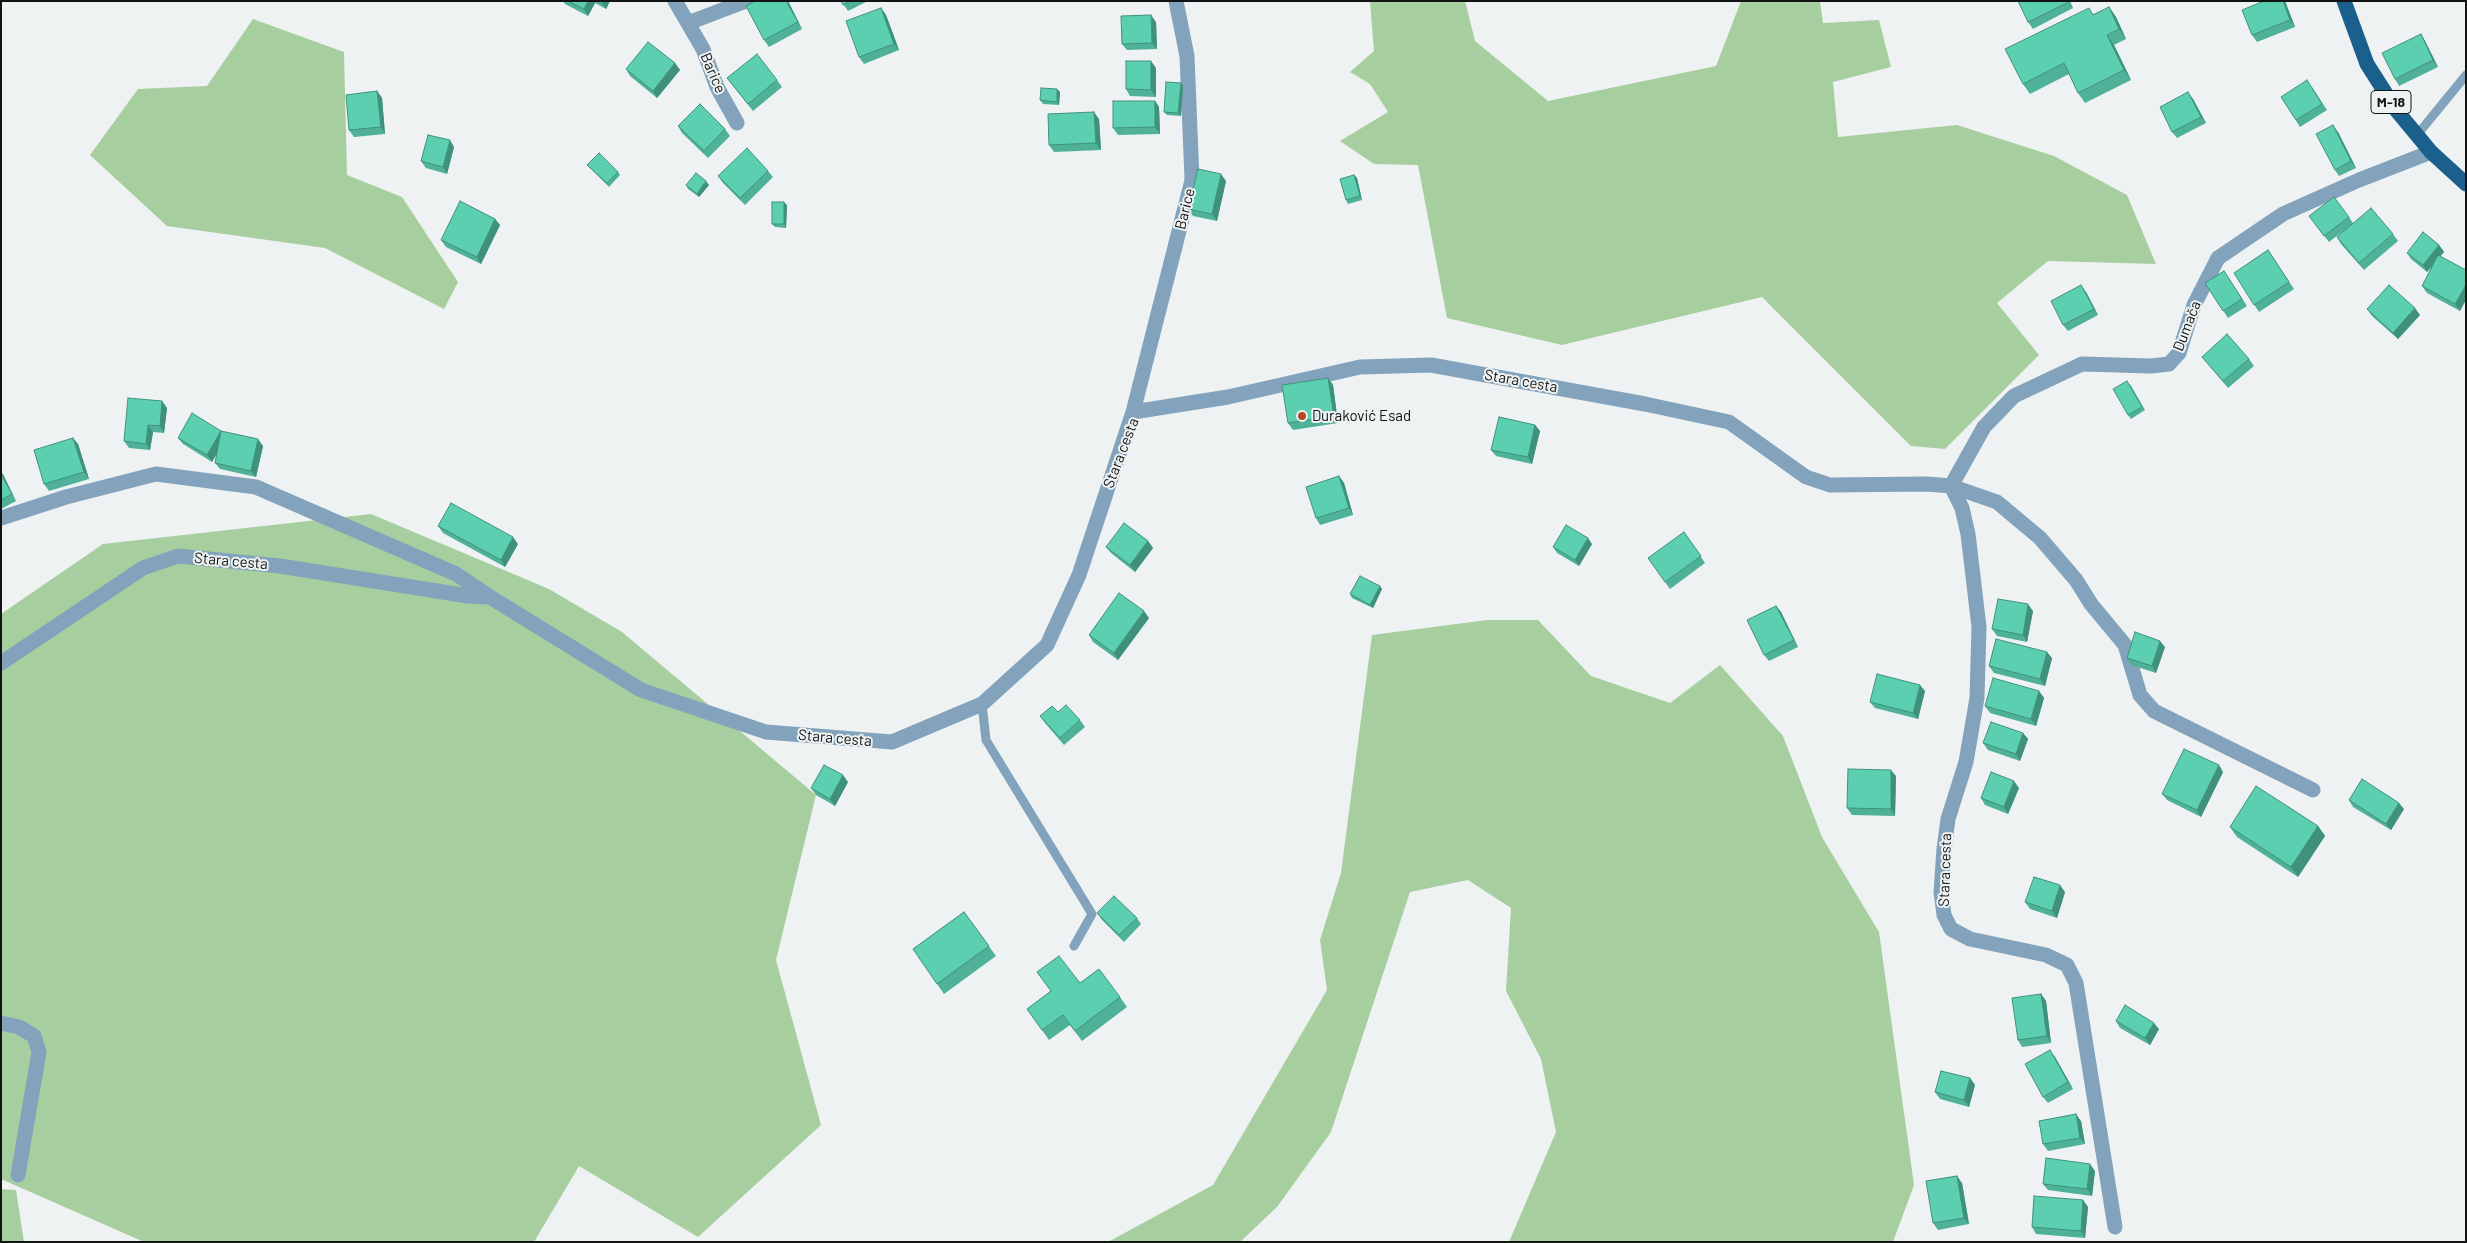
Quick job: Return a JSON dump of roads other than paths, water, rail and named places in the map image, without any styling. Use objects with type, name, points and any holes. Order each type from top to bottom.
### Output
[{"type":"main road","name":"M-18","points":[[2344,1],[2367,64],[2397,111],[2431,152],[2466,184]]},
{"type":"street","name":"Barice","points":[[675,1],[703,49],[717,87],[738,123]]},
{"type":"street","points":[[688,22],[746,1]]},
{"type":"street","name":"Barice","points":[[1133,412],[1192,180],[1187,56],[1176,1]]},
{"type":"street","name":"Dumača","points":[[1951,486],[1984,428],[2014,396],[2082,364],[2151,366],[2169,364],[2179,353],[2194,305],[2218,258],[2283,214],[2359,180],[2431,152]]},
{"type":"street","name":"Stara cesta","points":[[1,518],[66,497],[156,474],[256,487],[456,574],[641,690],[766,732],[892,742],[982,704],[1047,644],[1079,575],[1133,412],[1228,398],[1360,367],[1431,365],[1645,404],[1730,422],[1806,477],[1830,485],[1927,484],[1951,486],[1997,502],[2019,519],[2059,558],[2125,646],[2140,695],[2154,711],[2313,790]]},
{"type":"street","name":"Stara cesta","points":[[1951,486],[1962,508],[1968,534],[1979,627],[1977,698],[1966,762],[1948,820],[1944,849],[1941,892],[1944,915],[1951,929],[1970,939],[2046,955],[2067,964],[2076,983],[2115,1227]]},
{"type":"street","name":"Stara cesta","points":[[1,663],[143,568],[178,556],[280,566],[468,596],[490,597]]},
{"type":"street","points":[[1,1023],[19,1027],[34,1036],[40,1052],[18,1175]]},
{"type":"lane","points":[[2417,135],[2466,75]]},
{"type":"lane","points":[[982,704],[986,740],[1092,914],[1074,946]]},
{"type":"place","name":"Duraković Esad","points":[[1302,416]]}]
